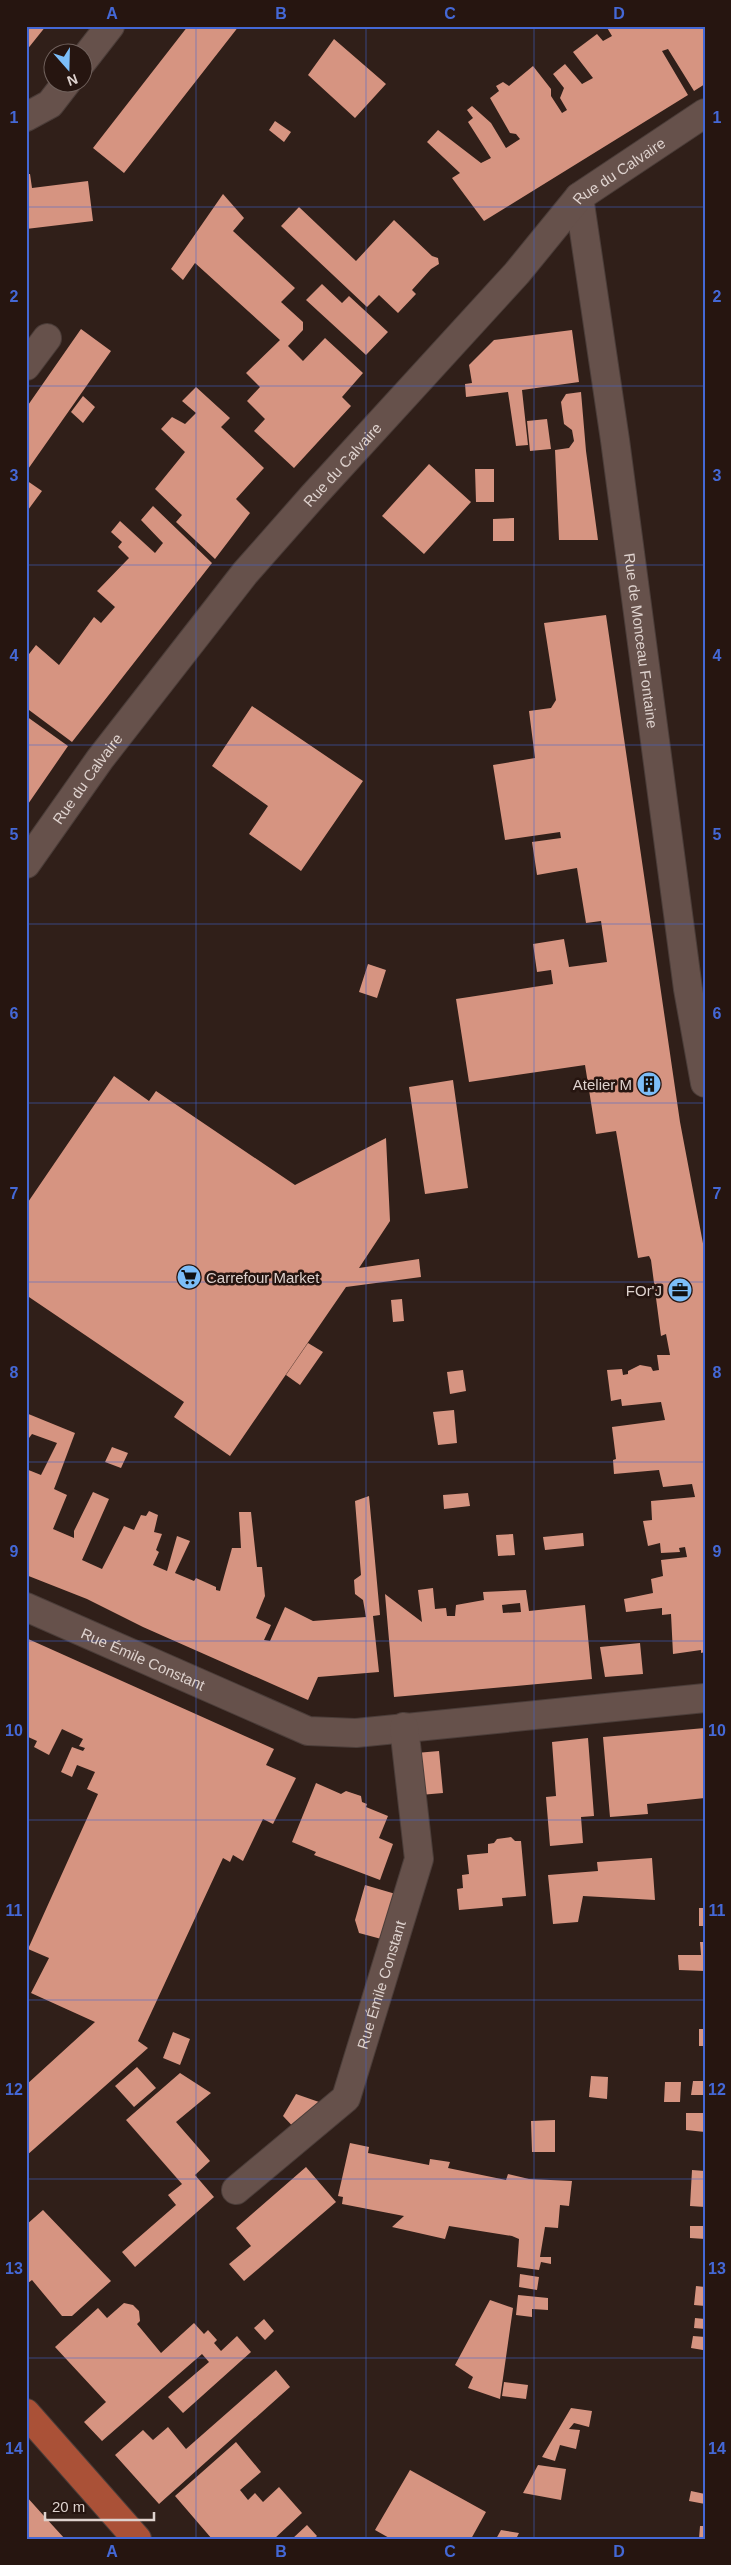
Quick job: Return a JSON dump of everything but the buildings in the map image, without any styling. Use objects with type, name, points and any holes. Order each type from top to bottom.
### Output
[{"type":"main road","points":[[26,2413],[137,2539]]},
{"type":"street","points":[[92,49],[110,26]]},
{"type":"street","points":[[26,117],[50,104],[59,92]]},
{"type":"street","name":"Rue du Calvaire","points":[[26,864],[100,759],[245,573],[517,273],[579,196],[705,113]]},
{"type":"street","name":"Rue de Monceau Fontaine","points":[[579,196],[696,986],[705,1083]]},
{"type":"street","points":[[26,366],[47,338]]},
{"type":"street","name":"Rue Émile Constant","points":[[26,1607],[308,1730],[356,1733],[705,1698]]},
{"type":"street","name":"Rue Émile Constant","points":[[236,2190],[346,2098],[419,1859],[404,1727]]},
{"type":"place","name":"Atelier M","points":[[649,1084]]},
{"type":"place","name":"Carrefour Market","points":[[189,1277]]},
{"type":"place","name":"FOr'J","points":[[680,1290]]}]
